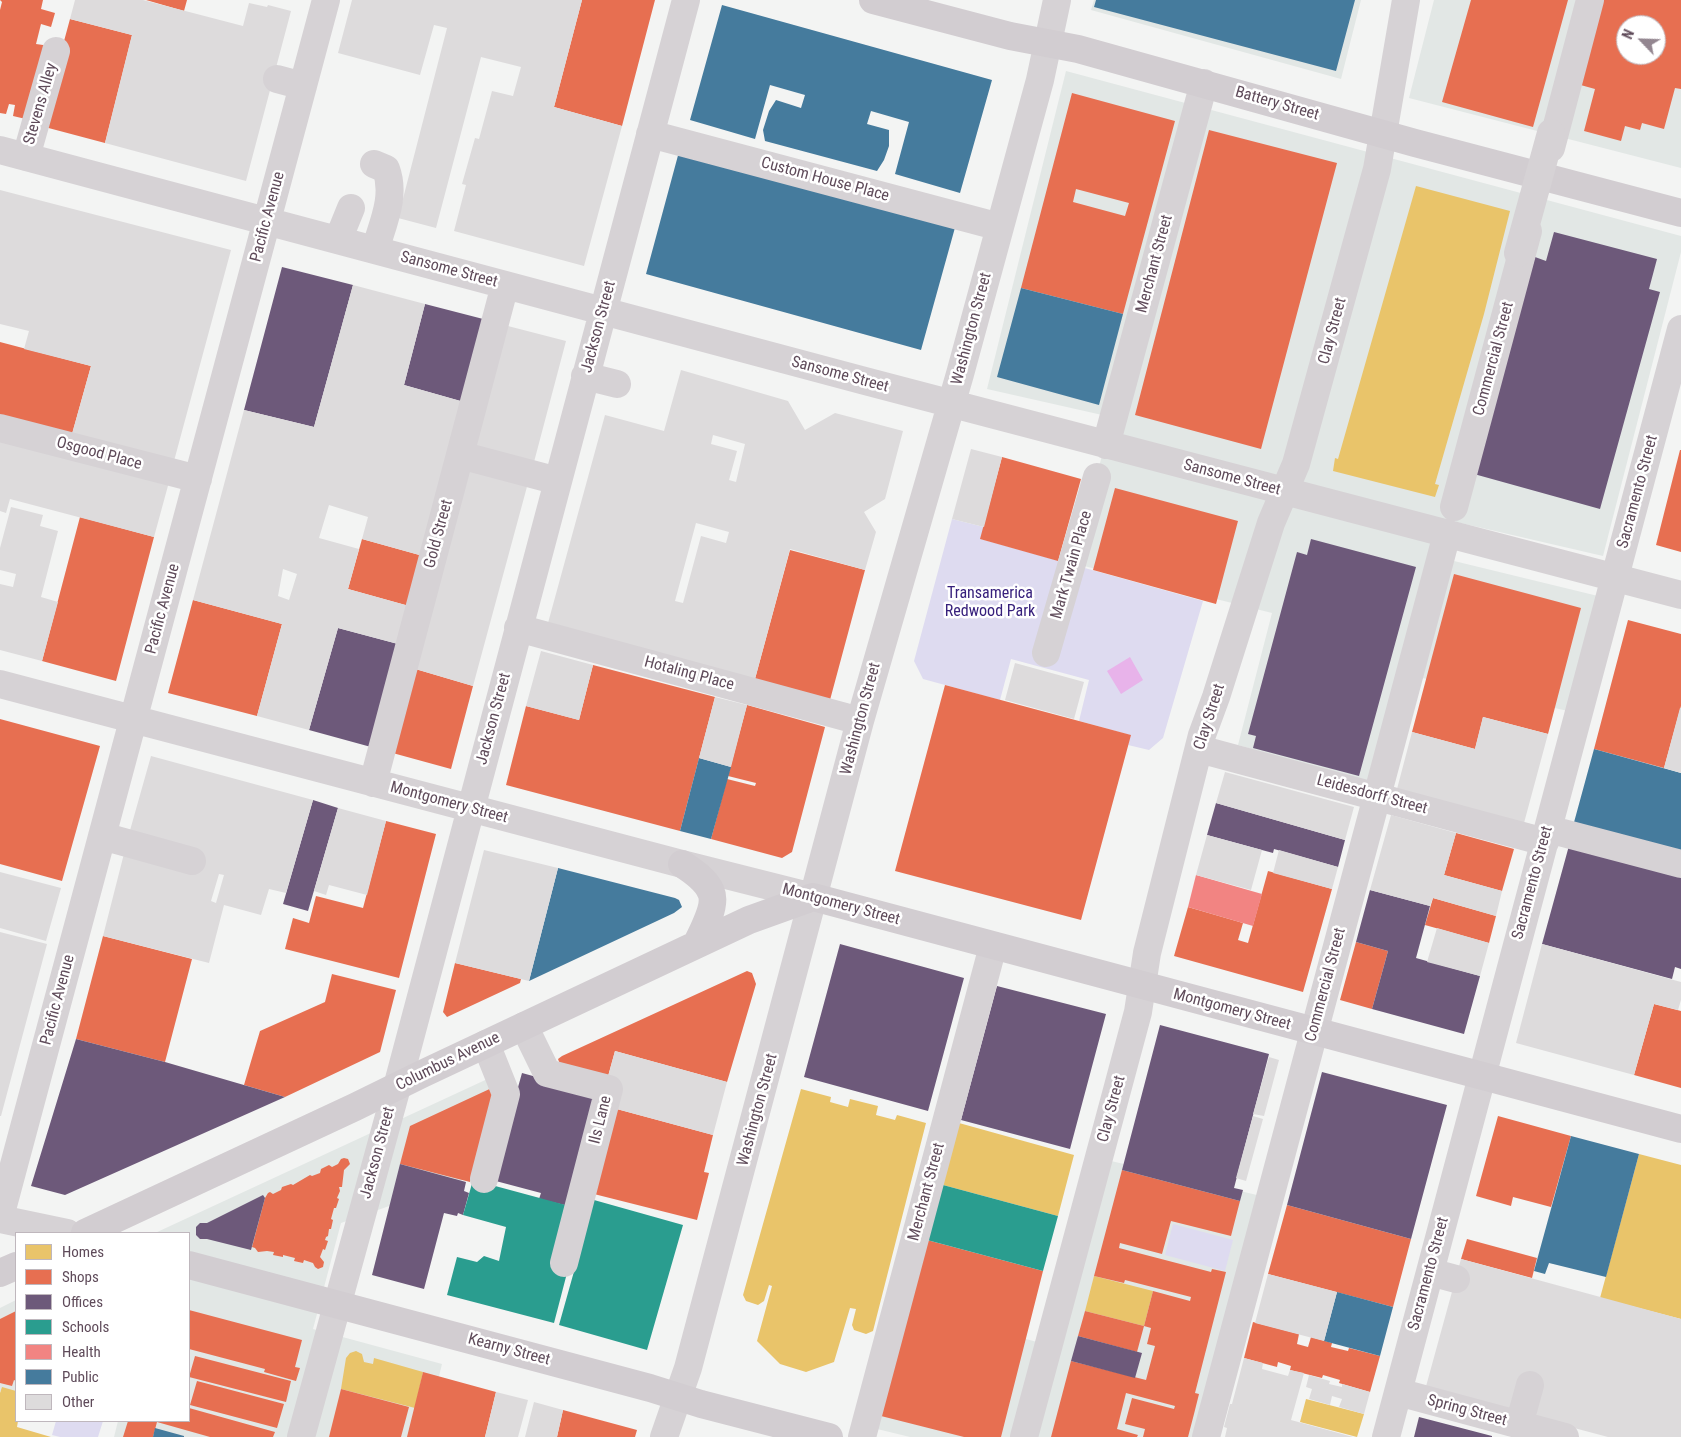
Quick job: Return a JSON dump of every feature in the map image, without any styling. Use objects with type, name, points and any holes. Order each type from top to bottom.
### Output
[{"type":"main road","name":"Battery Street","points":[[873,0],[1010,36],[1078,49],[1204,82],[1383,133],[1681,213]]},
{"type":"main road","points":[[682,864],[704,882],[711,891],[712,896],[708,918],[696,945]]},
{"type":"main road","name":"Columbus Avenue","points":[[87,1232],[749,920],[813,897]]},
{"type":"main road","name":"Montgomery Street","points":[[813,897],[1681,1129]]},
{"type":"main road","name":"Kearny Street","points":[[190,1265],[650,1388],[777,1430],[829,1437]]},
{"type":"main road","points":[[0,1273],[15,1266]]},
{"type":"street","name":"Pacific Avenue","points":[[0,1218],[326,0]]},
{"type":"street","name":"Jackson Street","points":[[301,1437],[397,1087],[686,0]]},
{"type":"street","name":"Washington Street","points":[[664,1437],[691,1358],[860,720],[951,404],[1040,80],[1057,0]]},
{"type":"street","name":"Clay Street","points":[[1024,1437],[1138,1012],[1146,953],[1199,749],[1271,523],[1296,464],[1377,169],[1406,0]]},
{"type":"street","points":[[1551,148],[1588,0]]},
{"type":"street","points":[[1515,243],[1557,119],[1588,0]]},
{"type":"street","name":"Stevens Alley","points":[[26,157],[56,51]]},
{"type":"street","points":[[277,79],[303,86]]},
{"type":"street","name":"Merchant Street","points":[[1106,445],[1204,82]]},
{"type":"street","name":"Custom House Place","points":[[650,134],[1000,227]]},
{"type":"street","name":"Sansome Street","points":[[0,150],[951,404],[1681,595]]},
{"type":"street","points":[[374,164],[386,169],[390,181],[391,194],[375,250]]},
{"type":"street","points":[[338,240],[351,208]]},
{"type":"street","name":"Commercial Street","points":[[1454,507],[1534,210]]},
{"type":"street","name":"Gold Street","points":[[373,783],[505,285]]},
{"type":"street","name":"Sacramento Street","points":[[1386,1437],[1681,329]]},
{"type":"street","points":[[586,376],[617,384]]},
{"type":"street","name":"Osgood Place","points":[[0,428],[198,480]]},
{"type":"street","points":[[460,455],[558,481]]},
{"type":"street","name":"Mark Twain Place","points":[[1046,653],[1097,477]]},
{"type":"street","name":"Commercial Street","points":[[1206,1437],[1447,534]]},
{"type":"street","name":"Hotaling Place","points":[[518,628],[860,720]]},
{"type":"street","name":"Montgomery Street","points":[[0,684],[813,897]]},
{"type":"street","name":"Leidesdorff Street","points":[[1199,749],[1376,797],[1681,864]]},
{"type":"street","points":[[102,836],[192,861]]},
{"type":"street","name":"Merchant Street","points":[[862,1437],[993,946]]},
{"type":"street","name":"Ils Lane","points":[[524,1026],[547,1073],[609,1089],[564,1264]]},
{"type":"street","points":[[484,1179],[506,1094],[486,1044]]},
{"type":"street","points":[[0,1218],[63,1232]]},
{"type":"street","points":[[1430,1272],[1456,1279]]},
{"type":"street","points":[[1519,1425],[1530,1385]]},
{"type":"street","name":"Spring Street","points":[[1398,1392],[1566,1437]]},
{"type":"shaded area","points":[[1094,0],[1361,0],[1341,79],[1091,10]]},
{"type":"shaded area","points":[[1434,0],[1681,0],[1681,168],[1409,98]]},
{"type":"shaded area","points":[[1066,71],[1681,236],[1681,252],[1603,556],[1439,518],[1368,783],[1238,745],[1272,613],[1076,564],[1111,417],[987,389]]},
{"type":"shaded area","points":[[1450,560],[1598,596],[1568,711],[1418,677]]},
{"type":"shaded area","points":[[1130,657],[1143,680],[1121,694],[1107,671]]},
{"type":"shaded area","points":[[509,1069],[480,1174],[341,1223],[313,1329],[442,1364],[424,1437],[114,1437],[118,1422],[190,1422],[190,1232],[157,1232]]},
{"type":"shaded area","points":[[1111,1161],[1257,1195],[1198,1437],[910,1437],[873,1428],[904,1307],[1060,1348]]},
{"type":"shaded area","points":[[15,1300],[15,1394],[0,1391],[0,1308]]},
{"type":"green space","name":"Transamerica Redwood Park","points":[[952,519],[984,527],[981,539],[1203,601],[1163,738],[1149,750],[1128,745],[1130,735],[1079,721],[1089,680],[1011,659],[1000,700],[923,679],[914,661]]},
{"type":"green space","points":[[1173,1224],[1233,1240],[1225,1271],[1165,1255]]},
{"type":"green space","points":[[56,1422],[103,1422],[98,1437],[60,1437],[52,1435]]},
{"type":"building: Homes","points":[[1416,186],[1510,211],[1484,314],[1435,484],[1439,485],[1435,497],[1333,471],[1335,458],[1338,459]]},
{"type":"building: Homes","points":[[801,1089],[831,1097],[830,1102],[848,1107],[850,1099],[878,1106],[876,1115],[895,1120],[897,1115],[926,1123],[873,1331],[866,1334],[854,1330],[852,1325],[856,1309],[850,1308],[834,1362],[806,1372],[780,1364],[757,1341],[772,1286],[769,1285],[764,1301],[758,1305],[746,1301],[743,1295]]},
{"type":"building: Homes","points":[[959,1123],[1074,1155],[1058,1216],[943,1185]]},
{"type":"building: Homes","points":[[1639,1154],[1681,1165],[1681,1319],[1600,1298]]},
{"type":"building: Homes","points":[[1094,1276],[1153,1291],[1144,1326],[1085,1311]]},
{"type":"building: Homes","points":[[356,1351],[362,1354],[364,1362],[373,1364],[374,1358],[423,1372],[415,1408],[341,1389],[346,1358],[350,1353]]},
{"type":"building: Homes","points":[[2,1387],[15,1391],[15,1422],[18,1422],[17,1427],[51,1437],[0,1437],[0,1393]]},
{"type":"building: Homes","points":[[1306,1399],[1364,1414],[1357,1437],[1300,1422]]},
{"type":"building: Shops","points":[[0,0],[43,0],[41,9],[55,13],[51,27],[41,24],[36,44],[50,46],[30,120],[13,116],[15,105],[9,104],[6,114],[0,113],[0,10],[2,2]]},
{"type":"building: Shops","points":[[146,0],[187,0],[184,11]]},
{"type":"building: Shops","points":[[582,0],[655,0],[622,126],[554,107]]},
{"type":"building: Shops","points":[[1471,0],[1568,0],[1533,127],[1442,102]]},
{"type":"building: Shops","points":[[1600,0],[1681,0],[1681,89],[1675,88],[1664,129],[1642,123],[1640,130],[1625,126],[1621,141],[1584,131],[1595,89],[1577,84]]},
{"type":"building: Shops","points":[[70,19],[132,35],[105,143],[41,126]]},
{"type":"building: Shops","points":[[1072,93],[1175,121],[1123,314],[1021,288]],"holes":[[[1076,189],[1129,203],[1125,216],[1073,202]]]},
{"type":"building: Shops","points":[[1209,130],[1337,163],[1261,449],[1135,415]]},
{"type":"building: Shops","points":[[0,342],[91,366],[72,434],[0,415]]},
{"type":"building: Shops","points":[[1681,450],[1681,552],[1656,545]]},
{"type":"building: Shops","points":[[1002,457],[1081,479],[1058,561],[980,539]]},
{"type":"building: Shops","points":[[1115,488],[1238,521],[1216,604],[1093,570]]},
{"type":"building: Shops","points":[[80,517],[154,537],[116,681],[42,661]]},
{"type":"building: Shops","points":[[362,539],[423,556],[409,606],[348,589]]},
{"type":"building: Shops","points":[[790,550],[865,570],[830,700],[755,679]]},
{"type":"building: Shops","points":[[1454,574],[1581,608],[1548,734],[1483,717],[1475,749],[1412,732]]},
{"type":"building: Shops","points":[[193,600],[282,624],[257,716],[168,693]]},
{"type":"building: Shops","points":[[1628,620],[1681,634],[1681,706],[1664,768],[1594,749]]},
{"type":"building: Shops","points":[[593,665],[715,697],[680,831],[506,785],[526,706],[579,720]]},
{"type":"building: Shops","points":[[412,668],[473,686],[451,769],[389,752]]},
{"type":"building: Shops","points":[[945,685],[1131,735],[1081,920],[895,871]]},
{"type":"building: Shops","points":[[747,705],[825,727],[792,852],[782,858],[711,839],[727,779],[755,786],[756,783],[728,776]]},
{"type":"building: Shops","points":[[0,719],[100,746],[62,881],[0,864]]},
{"type":"building: Shops","points":[[386,821],[436,834],[399,978],[285,949],[293,918],[309,923],[316,896],[363,908]]},
{"type":"building: Shops","points":[[1456,833],[1514,849],[1502,891],[1444,875]]},
{"type":"building: Shops","points":[[1268,871],[1332,889],[1303,992],[1174,956],[1188,907],[1243,923],[1238,940],[1248,943]]},
{"type":"building: Shops","points":[[1433,898],[1496,916],[1489,943],[1425,925]]},
{"type":"building: Shops","points":[[103,936],[192,959],[165,1062],[76,1039]]},
{"type":"building: Shops","points":[[1356,942],[1388,951],[1372,1009],[1340,1000]]},
{"type":"building: Shops","points":[[455,963],[521,979],[520,983],[447,1017],[443,1012]]},
{"type":"building: Shops","points":[[747,971],[752,973],[756,984],[727,1082],[615,1051],[607,1080],[561,1067],[558,1059],[562,1056]]},
{"type":"building: Shops","points":[[332,974],[396,990],[380,1052],[285,1097],[244,1085],[260,1031],[325,1002]]},
{"type":"building: Shops","points":[[1654,1004],[1681,1011],[1681,1088],[1634,1075]]},
{"type":"building: Shops","points":[[496,1086],[470,1182],[400,1164],[410,1126]]},
{"type":"building: Shops","points":[[613,1108],[713,1135],[704,1172],[709,1173],[697,1220],[590,1193]]},
{"type":"building: Shops","points":[[1498,1116],[1571,1136],[1551,1207],[1513,1197],[1511,1206],[1476,1196]]},
{"type":"building: Shops","points":[[344,1158],[348,1159],[350,1164],[344,1170],[342,1187],[339,1187],[340,1191],[337,1198],[339,1199],[331,1219],[333,1220],[331,1229],[329,1229],[325,1240],[328,1241],[320,1257],[324,1262],[323,1267],[318,1269],[313,1263],[304,1260],[303,1263],[294,1261],[295,1258],[273,1255],[274,1252],[258,1252],[252,1247],[268,1193],[273,1194],[281,1190],[282,1187],[293,1185],[310,1175],[320,1173],[321,1169],[329,1165],[332,1167]]},
{"type":"building: Shops","points":[[1122,1170],[1240,1201],[1231,1236],[1171,1221],[1162,1254],[1120,1243],[1119,1248],[1211,1272],[1212,1269],[1226,1272],[1195,1393],[1199,1394],[1188,1437],[1143,1437],[1145,1429],[1125,1424],[1132,1398],[1174,1409],[1175,1406],[1126,1393],[1117,1429],[1138,1435],[1137,1437],[1051,1437],[1071,1361],[1146,1380],[1155,1346],[1147,1344],[1151,1328],[1144,1326],[1153,1291],[1190,1301],[1191,1297],[1125,1280],[1124,1283],[1094,1276]]},
{"type":"building: Shops","points":[[1287,1205],[1411,1239],[1393,1307],[1268,1274]]},
{"type":"building: Shops","points":[[1467,1239],[1537,1258],[1532,1278],[1461,1259]]},
{"type":"building: Shops","points":[[927,1240],[1043,1271],[1001,1437],[964,1437],[881,1416]]},
{"type":"building: Shops","points":[[190,1310],[302,1340],[295,1367],[300,1368],[296,1381],[264,1372],[265,1369],[190,1349]]},
{"type":"building: Shops","points":[[1085,1311],[1144,1326],[1137,1352],[1078,1336]]},
{"type":"building: Shops","points":[[15,1312],[15,1380],[12,1386],[0,1383],[0,1319]]},
{"type":"building: Shops","points":[[1253,1322],[1299,1334],[1297,1344],[1308,1347],[1311,1337],[1332,1343],[1331,1347],[1348,1351],[1349,1348],[1380,1356],[1370,1392],[1339,1383],[1340,1380],[1323,1375],[1322,1378],[1290,1370],[1291,1366],[1278,1362],[1277,1367],[1244,1358]]},
{"type":"building: Shops","points":[[195,1356],[291,1381],[286,1402],[190,1377]]},
{"type":"building: Shops","points":[[423,1372],[496,1392],[485,1437],[407,1437]]},
{"type":"building: Shops","points":[[197,1381],[284,1404],[277,1428],[190,1405]]},
{"type":"building: Shops","points":[[341,1389],[409,1407],[401,1437],[329,1437]]},
{"type":"building: Shops","points":[[190,1408],[275,1432],[273,1437],[210,1437],[157,1422],[190,1422]]},
{"type":"building: Shops","points":[[563,1410],[637,1430],[635,1437],[557,1437]]},
{"type":"building: Shops","points":[[128,1422],[157,1422],[153,1437],[123,1437]]},
{"type":"building: Offices","points":[[1554,232],[1657,259],[1649,289],[1660,292],[1600,509],[1474,474],[1535,257],[1546,261]]},
{"type":"building: Offices","points":[[282,267],[353,285],[314,427],[244,410]]},
{"type":"building: Offices","points":[[425,304],[487,320],[464,402],[404,385]]},
{"type":"building: Offices","points":[[1311,539],[1416,567],[1359,776],[1253,748],[1256,736],[1248,734],[1297,552],[1307,555]]},
{"type":"building: Offices","points":[[338,628],[398,644],[371,747],[309,730]]},
{"type":"building: Offices","points":[[313,800],[338,808],[308,911],[283,904]]},
{"type":"building: Offices","points":[[1216,803],[1345,840],[1338,867],[1274,849],[1273,853],[1207,835]]},
{"type":"building: Offices","points":[[1570,842],[1681,872],[1681,969],[1675,967],[1672,979],[1542,944]]},
{"type":"building: Offices","points":[[1370,890],[1430,906],[1416,958],[1480,976],[1464,1034],[1372,1009],[1388,951],[1356,942]]},
{"type":"building: Offices","points":[[840,944],[964,978],[928,1111],[804,1077]]},
{"type":"building: Offices","points":[[997,986],[1106,1014],[1070,1149],[961,1120]]},
{"type":"building: Offices","points":[[1160,1025],[1269,1054],[1234,1188],[1243,1190],[1240,1201],[1122,1170]]},
{"type":"building: Offices","points":[[76,1039],[165,1062],[285,1097],[65,1195],[31,1186]]},
{"type":"building: Offices","points":[[1322,1072],[1447,1105],[1411,1239],[1287,1205]]},
{"type":"building: Offices","points":[[522,1073],[602,1095],[573,1207],[539,1199],[541,1193],[492,1180]]},
{"type":"building: Offices","points":[[400,1164],[466,1182],[464,1191],[469,1193],[463,1215],[458,1213],[457,1216],[444,1213],[424,1289],[372,1275]]},
{"type":"building: Offices","points":[[263,1195],[265,1198],[251,1250],[200,1239],[196,1235],[196,1227],[200,1223],[207,1223]]},
{"type":"building: Offices","points":[[1078,1336],[1142,1353],[1135,1378],[1071,1361]]},
{"type":"building: Offices","points":[[1419,1417],[1492,1436],[1492,1437],[1414,1437]]},
{"type":"building: Schools","points":[[473,1180],[573,1207],[567,1273],[554,1323],[447,1295],[457,1257],[477,1262],[484,1256],[499,1261],[506,1227],[463,1215]]},
{"type":"building: Schools","points":[[943,1185],[1058,1216],[1043,1271],[927,1240]]},
{"type":"building: Schools","points":[[594,1200],[683,1225],[647,1350],[559,1325]]},
{"type":"building: Health","points":[[1196,875],[1262,894],[1253,926],[1188,907]]},
{"type":"building: Public","points":[[1096,0],[1355,0],[1336,71],[1094,7]]},
{"type":"building: Public","points":[[722,5],[992,80],[960,193],[895,174],[909,122],[871,111],[867,124],[889,130],[889,146],[884,160],[877,171],[765,141],[763,130],[769,111],[776,100],[801,108],[805,95],[770,85],[755,139],[690,120]]},
{"type":"building: Public","points":[[680,148],[956,224],[921,350],[646,274]]},
{"type":"building: Public","points":[[1021,288],[1123,314],[1099,405],[997,377]]},
{"type":"building: Public","points":[[1594,749],[1681,773],[1681,855],[1573,826]]},
{"type":"building: Public","points":[[699,758],[731,767],[711,839],[680,831]]},
{"type":"building: Public","points":[[558,868],[675,898],[679,900],[682,907],[674,913],[529,981]]},
{"type":"building: Public","points":[[1571,1136],[1639,1154],[1606,1277],[1549,1263],[1545,1274],[1534,1271]]},
{"type":"building: Public","points":[[1337,1292],[1393,1307],[1380,1356],[1324,1341]]},
{"type":"building: Public","points":[[155,1428],[184,1436],[184,1437],[153,1437]]},
{"type":"building: Other","points":[[75,0],[143,0],[243,26],[249,3],[267,7],[268,5],[291,11],[246,181],[105,143],[132,35],[70,19]]},
{"type":"building: Other","points":[[352,0],[582,0],[554,107],[622,126],[584,266],[454,231],[466,185],[462,184],[475,138],[479,139],[492,91],[513,96],[521,67],[481,57],[436,228],[398,218],[447,28],[434,25],[420,75],[338,53]]},
{"type":"building: Other","points":[[0,190],[231,250],[174,461],[72,434],[91,366],[24,349],[29,331],[0,324]]},
{"type":"building: Other","points":[[353,285],[425,304],[404,385],[464,402],[423,556],[362,539],[368,517],[329,505],[319,538],[359,549],[348,589],[409,606],[398,644],[338,628],[309,730],[257,716],[282,624],[193,600],[244,410],[314,427]],"holes":[[[283,569],[297,574],[289,600],[278,596]]]},
{"type":"building: Other","points":[[504,325],[566,341],[534,462],[472,445]]},
{"type":"building: Other","points":[[681,370],[788,401],[805,430],[835,413],[903,431],[885,499],[864,512],[876,532],[865,570],[790,549],[755,679],[548,623],[605,415],[664,431]],"holes":[[[713,435],[745,444],[736,482],[729,480],[737,451],[711,444]],[[696,523],[729,532],[726,543],[701,536],[683,603],[675,601]]]},
{"type":"building: Other","points":[[0,437],[169,482],[154,537],[10,499],[6,513],[0,511]]},
{"type":"building: Other","points":[[971,449],[1002,457],[984,527],[952,519]]},
{"type":"building: Other","points":[[466,466],[528,483],[473,686],[412,668]]},
{"type":"building: Other","points":[[11,507],[43,515],[40,526],[58,531],[41,597],[58,602],[42,661],[0,650],[0,584],[13,587],[16,574],[0,570],[0,548]]},
{"type":"building: Other","points":[[541,651],[593,665],[579,720],[526,706]]},
{"type":"building: Other","points":[[1015,663],[1084,682],[1074,719],[1005,700]]},
{"type":"building: Other","points":[[715,697],[747,705],[731,767],[699,758]]},
{"type":"building: Other","points":[[1681,708],[1681,773],[1664,768]]},
{"type":"building: Other","points":[[1483,717],[1548,734],[1524,823],[1397,789],[1412,732],[1475,749]]},
{"type":"building: Other","points":[[151,756],[313,800],[286,893],[269,889],[261,915],[224,905],[209,963],[103,936]],"holes":[[[219,874],[224,875],[216,903],[211,901]]]},
{"type":"building: Other","points":[[1225,772],[1354,807],[1345,840],[1216,803]]},
{"type":"building: Other","points":[[338,808],[386,821],[367,895],[329,885],[326,895],[314,891]]},
{"type":"building: Other","points":[[1391,815],[1456,833],[1444,875],[1502,891],[1496,916],[1433,898],[1430,906],[1370,890]]},
{"type":"building: Other","points":[[1207,835],[1262,850],[1251,890],[1196,875]]},
{"type":"building: Other","points":[[484,850],[558,868],[529,981],[455,963]]},
{"type":"building: Other","points":[[1279,850],[1338,867],[1332,889],[1273,873]]},
{"type":"building: Other","points":[[0,872],[61,888],[46,941],[0,928]]},
{"type":"building: Other","points":[[1437,928],[1489,943],[1480,976],[1427,962]]},
{"type":"building: Other","points":[[0,932],[47,944],[1,1116],[0,1116]]},
{"type":"building: Other","points":[[1542,944],[1681,982],[1681,1000],[1678,1010],[1654,1004],[1634,1075],[1516,1043]]},
{"type":"building: Other","points":[[615,1051],[727,1082],[713,1135],[613,1108],[607,1080]]},
{"type":"building: Other","points":[[1269,1057],[1279,1060],[1264,1116],[1253,1114]]},
{"type":"building: Other","points":[[1253,1116],[1263,1119],[1246,1181],[1236,1178]]},
{"type":"building: Other","points":[[1461,1259],[1681,1319],[1681,1437],[1608,1437],[1529,1416],[1511,1414],[1425,1390]]},
{"type":"building: Other","points":[[1268,1274],[1337,1292],[1324,1341],[1255,1323]]},
{"type":"building: Other","points":[[1244,1358],[1263,1363],[1262,1369],[1288,1376],[1290,1370],[1304,1373],[1291,1420],[1353,1437],[1225,1437],[1227,1428],[1224,1427]]},
{"type":"building: Other","points":[[1309,1375],[1330,1381],[1329,1384],[1342,1387],[1342,1384],[1370,1392],[1364,1414],[1339,1407],[1342,1399],[1332,1396],[1330,1405],[1309,1399],[1312,1389],[1306,1387]]},
{"type":"building: Other","points":[[496,1392],[528,1400],[518,1437],[485,1437]]},
{"type":"building: Other","points":[[534,1402],[563,1410],[557,1437],[525,1437]]}]
